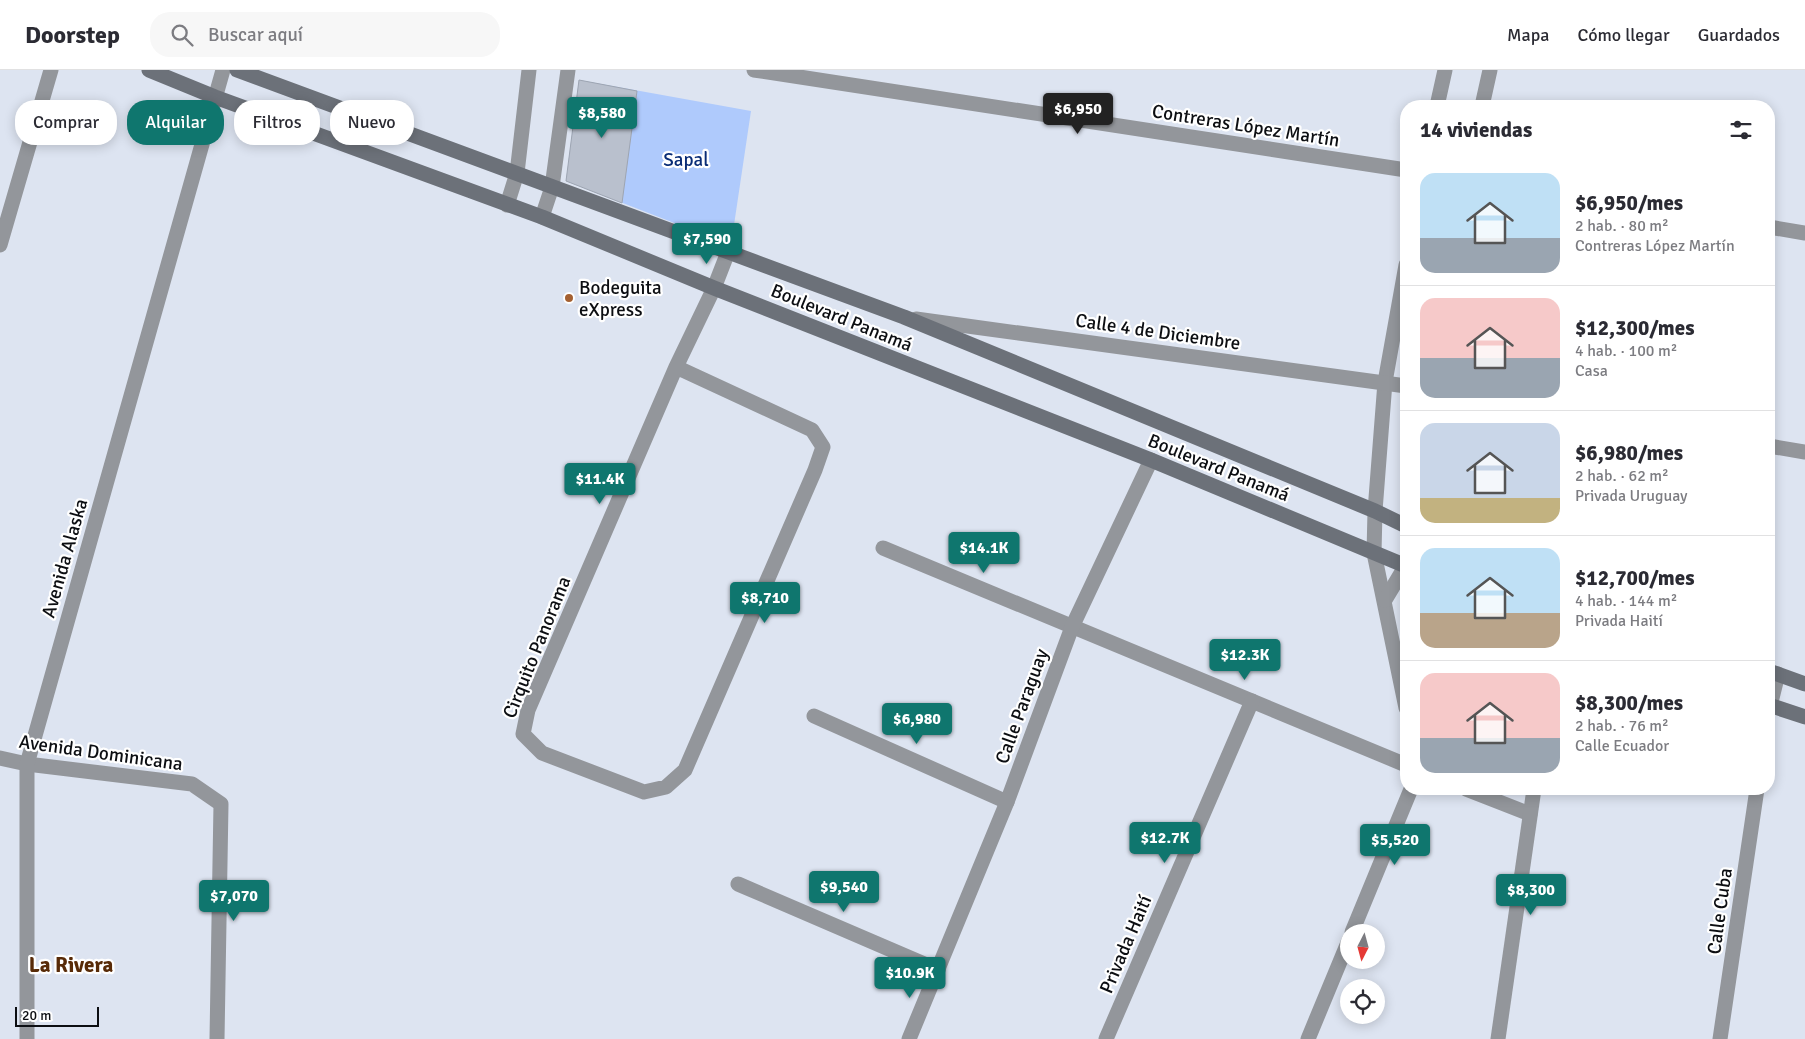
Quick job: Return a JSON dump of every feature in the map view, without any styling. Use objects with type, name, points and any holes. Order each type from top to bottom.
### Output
[{"type":"street","points":[[0,245],[52,70]]},
{"type":"street","name":"Boulevard Panamá","points":[[149,70],[214,97],[542,217],[714,288],[1150,460],[1400,564]]},
{"type":"street","name":"Avenida Alaska","points":[[27,1039],[27,764],[223,70]]},
{"type":"street","name":"Boulevard Panamá","points":[[237,70],[904,317],[1375,510],[1400,523]]},
{"type":"street","points":[[507,205],[517,173],[529,70]]},
{"type":"street","points":[[542,217],[552,187],[568,70]]},
{"type":"street","name":"Contreras López Martín","points":[[754,70],[1400,169]]},
{"type":"street","points":[[1438,100],[1445,70]]},
{"type":"street","points":[[1483,100],[1490,70]]},
{"type":"street","points":[[1775,229],[1805,233]]},
{"type":"street","name":"Cirquito Panorama","points":[[676,367],[812,430],[823,447],[815,470],[685,770],[666,787],[644,792],[542,753],[523,734],[528,710],[676,367],[714,288],[728,252]]},
{"type":"street","points":[[1400,298],[1385,382],[1375,510],[1374,553],[1400,679]]},
{"type":"street","name":"Calle 4 de Diciembre","points":[[904,317],[1400,385]]},
{"type":"street","points":[[1775,447],[1805,452]]},
{"type":"street","name":"Calle Paraguay","points":[[910,1039],[1007,802],[1072,627],[1150,460]]},
{"type":"street","points":[[884,548],[1400,762]]},
{"type":"street","points":[[1384,600],[1400,575]]},
{"type":"street","points":[[1775,673],[1805,684]]},
{"type":"street","name":"Privada Haití","points":[[1106,1039],[1252,701]]},
{"type":"street","points":[[1775,708],[1805,718]]},
{"type":"street","points":[[814,716],[1007,802]]},
{"type":"street","name":"Avenida Dominicana","points":[[0,758],[27,764],[192,784],[221,804],[217,1039]]},
{"type":"street","points":[[1355,924],[1409,795]]},
{"type":"street","points":[[1481,795],[1530,814]]},
{"type":"street","points":[[1498,1039],[1533,795]]},
{"type":"street","name":"Calle Cuba","points":[[1720,1039],[1756,795]]},
{"type":"street","points":[[738,884],[938,970]]},
{"type":"street","points":[[1308,1039],[1340,962]]},
{"type":"green space","name":"Sapal","points":[[579,80],[751,111],[731,245],[566,181]]},
{"type":"building","points":[[579,80],[637,91],[622,203],[566,181]]},
{"type":"place","name":"Bodeguita eXpress","points":[[569,298]]},
{"type":"district","name":"La Rivera","points":[[71,965]]}]
